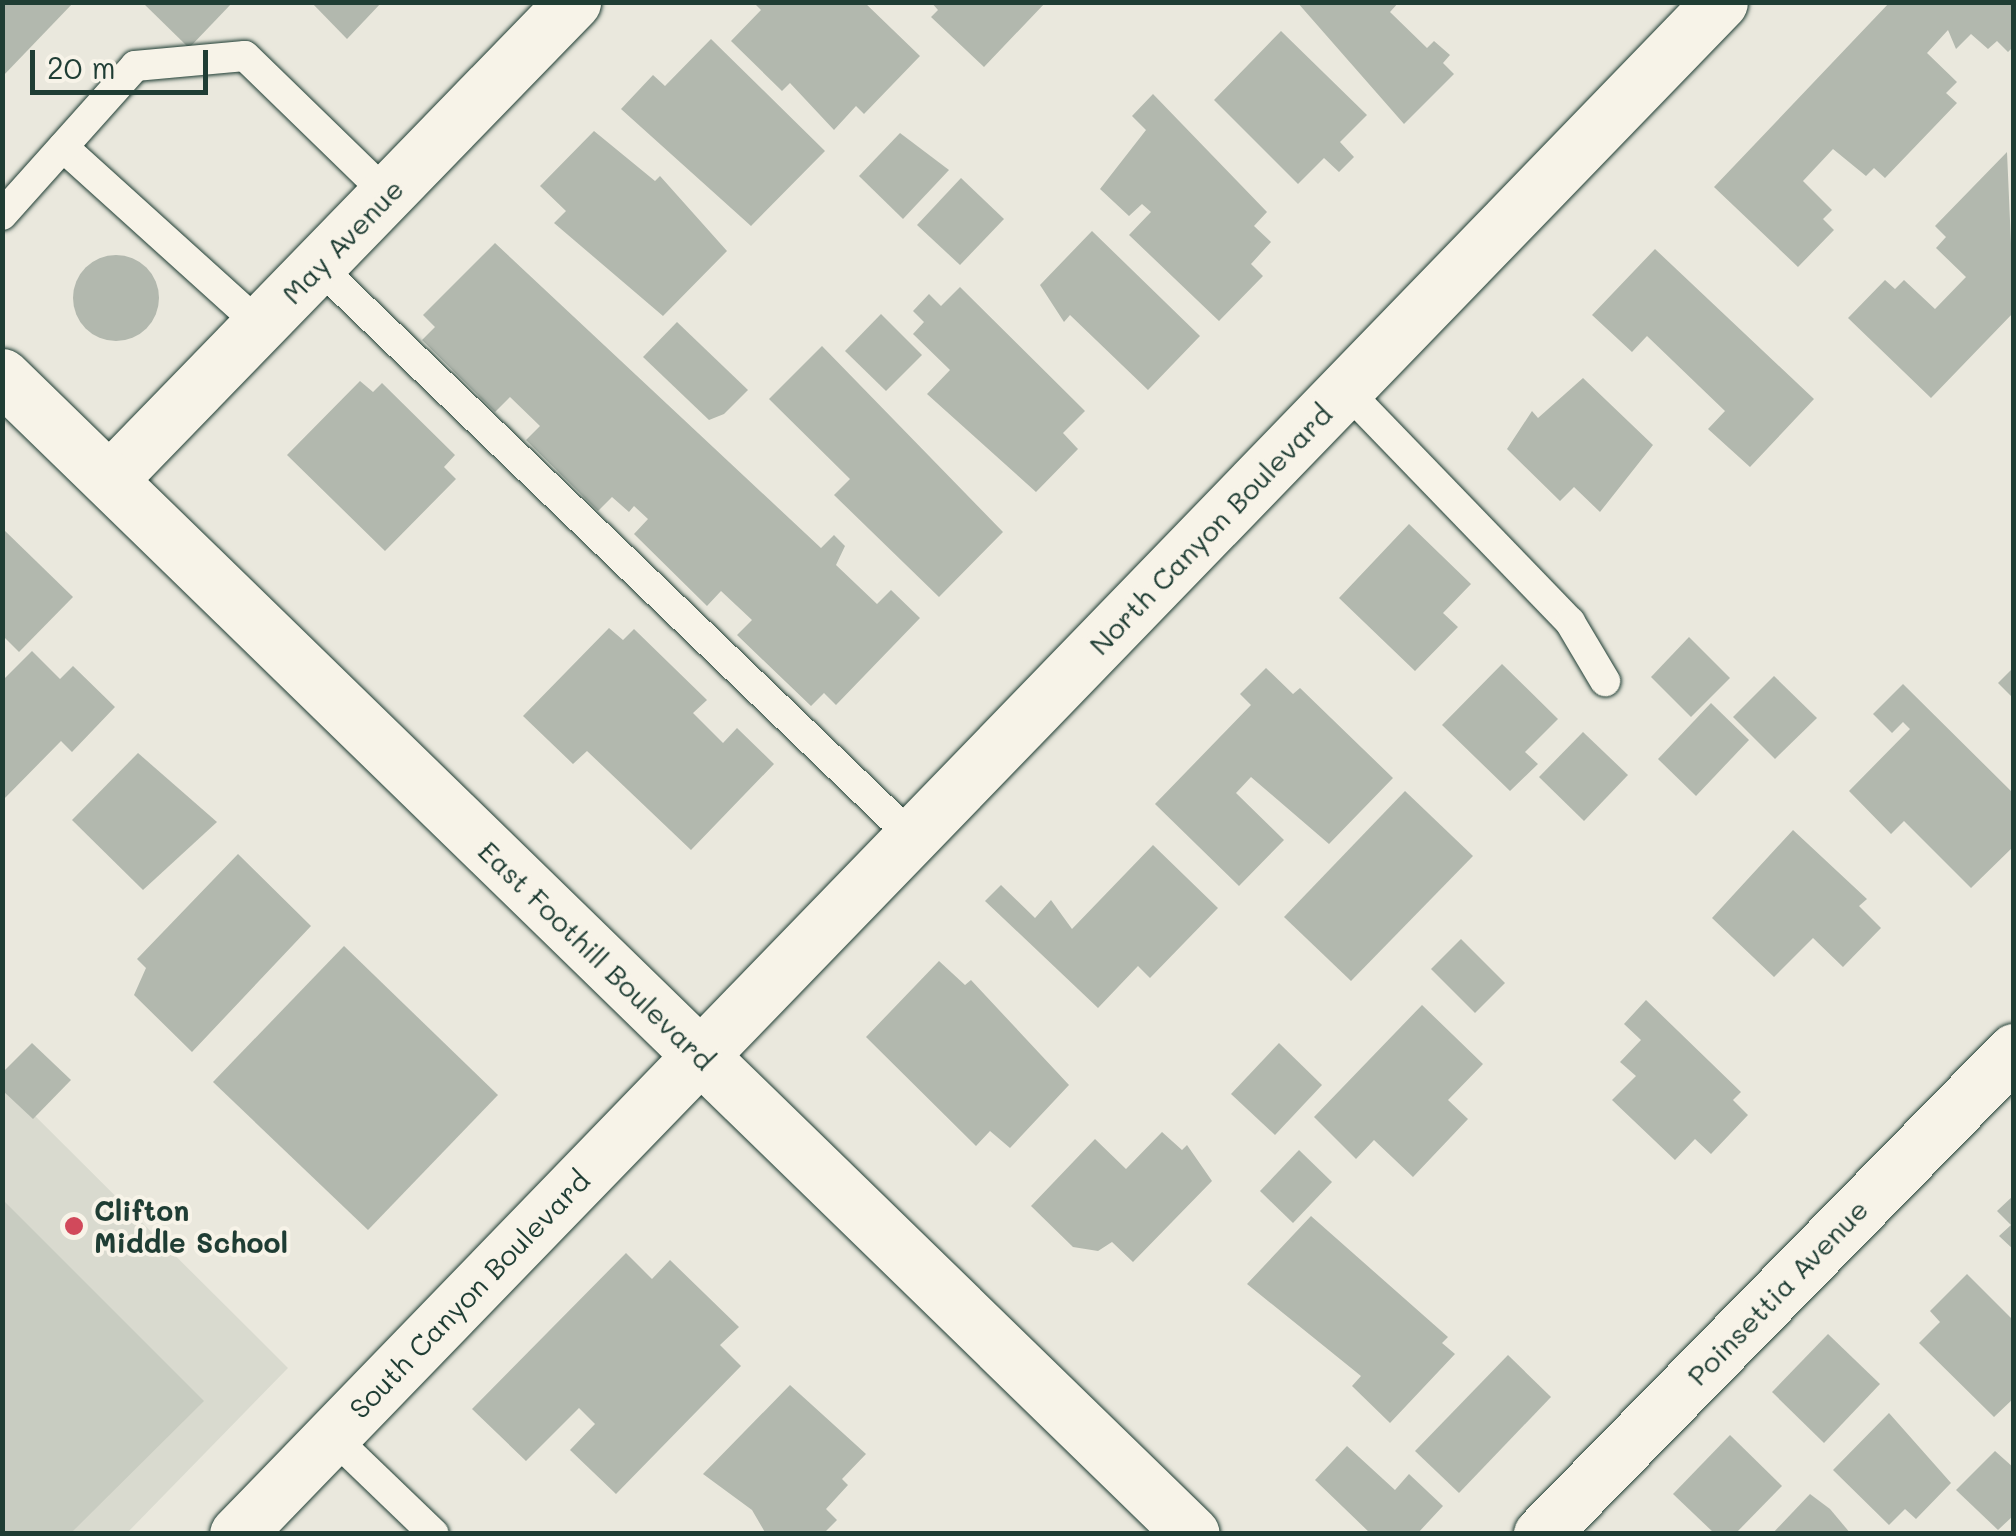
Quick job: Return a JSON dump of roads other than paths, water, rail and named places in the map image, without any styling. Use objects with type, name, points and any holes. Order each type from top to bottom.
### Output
[{"type":"street","name":"May Avenue","points":[[110,479],[573,2]]},
{"type":"street","name":"North Canyon Boulevard","points":[[700,1056],[1720,2]]},
{"type":"street","name":"East Foothill Boulevard","points":[[2,376],[1192,1534]]},
{"type":"street","name":"Poinsettia Avenue","points":[[1540,1534],[2014,1051]]},
{"type":"street","name":"South Canyon Boulevard","points":[[237,1534],[700,1056]]},
{"type":"lane","points":[[2,214],[135,66],[244,56],[387,194]]},
{"type":"lane","points":[[63,147],[260,325]]},
{"type":"lane","points":[[317,265],[912,837]]},
{"type":"lane","points":[[1346,390],[1570,622],[1605,681]]},
{"type":"lane","points":[[332,1436],[434,1534]]},
{"type":"place","name":"Clifton Middle School","points":[[74,1226]]}]
